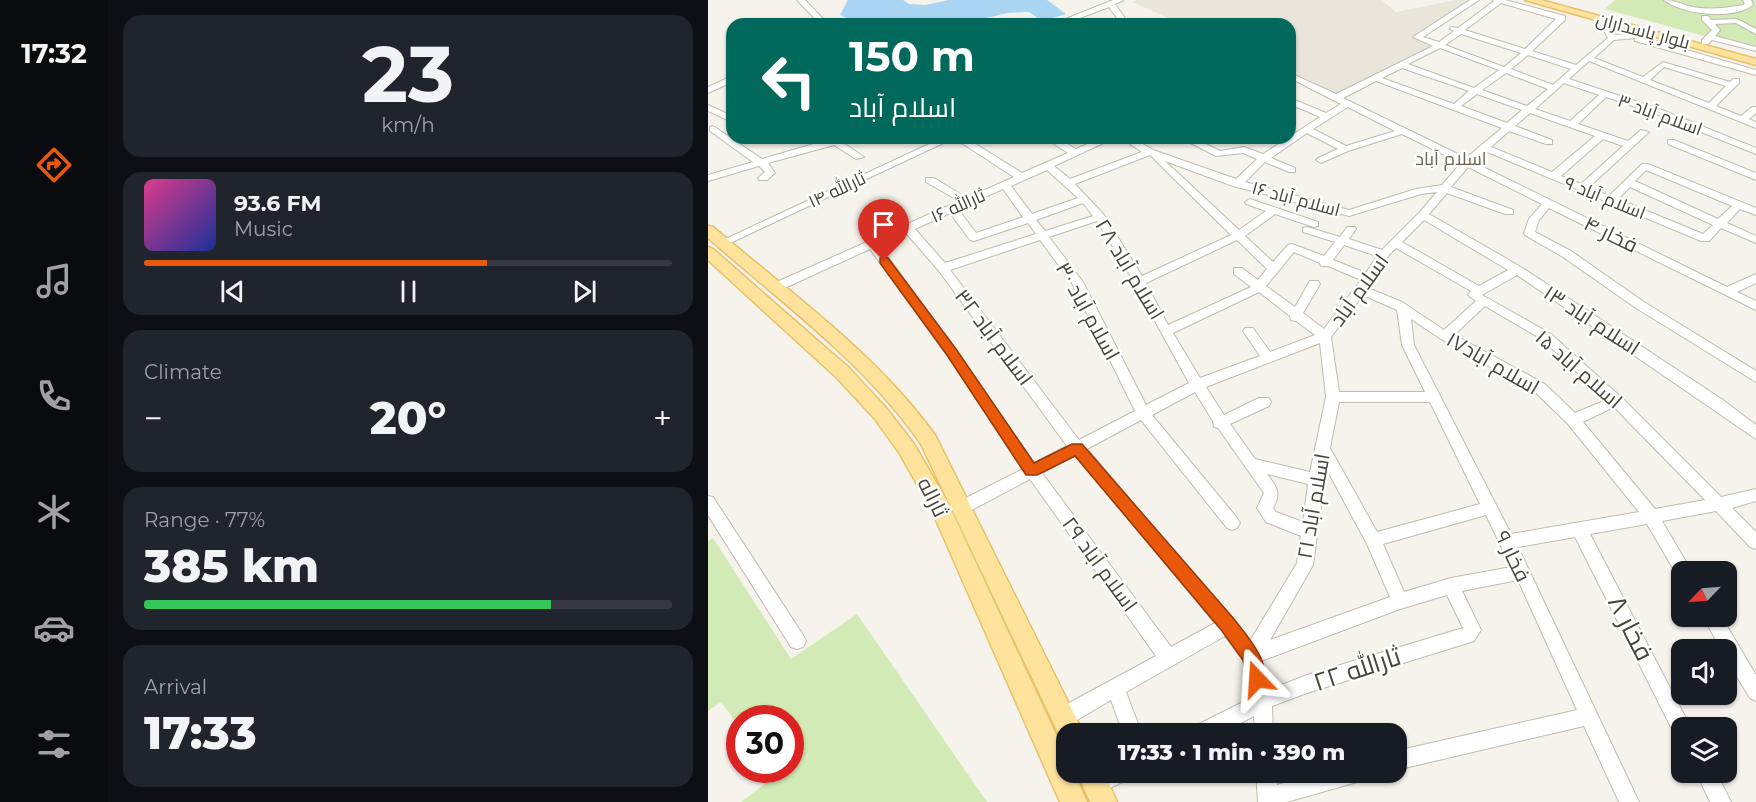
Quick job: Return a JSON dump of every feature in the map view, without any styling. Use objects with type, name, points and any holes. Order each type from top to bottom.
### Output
[{"type":"main road","name":"بلوار پاسداران","points":[[1530,0],[1756,62]]},
{"type":"main road","name":"بلوار پاسداران","points":[[1548,6],[1708,40],[1756,56]]},
{"type":"main road","name":"ثاراله","points":[[708,230],[716,247],[816,335],[902,403],[928,440],[963,507],[1068,723]]},
{"type":"main road","name":"ثاراله","points":[[716,247],[774,288],[816,335],[907,448],[940,507],[1074,802]]},
{"type":"street","points":[[801,0],[818,18]]},
{"type":"street","points":[[1073,18],[1120,0]]},
{"type":"street","points":[[1438,24],[1475,0]]},
{"type":"street","points":[[1337,97],[1439,46],[1499,0],[1548,6],[1562,18],[1543,33],[1527,52],[1473,90],[1455,107]]},
{"type":"street","points":[[1668,0],[1693,10],[1709,22],[1716,30],[1708,40],[1756,49]]},
{"type":"street","points":[[1693,10],[1738,8],[1750,3]]},
{"type":"street","points":[[1111,4],[1121,18]]},
{"type":"street","points":[[1594,17],[1605,26],[1612,38],[1653,34]]},
{"type":"street","points":[[1709,22],[1737,21],[1756,32]]},
{"type":"street","points":[[1438,24],[1577,68]]},
{"type":"street","name":"اسلام آباد ۳","points":[[1438,24],[1417,38],[1504,70],[1604,95],[1670,104],[1711,133],[1756,151]]},
{"type":"street","name":"اسلام آباد","points":[[963,507],[1197,386],[1324,336],[1384,254],[1423,215],[1466,163],[1612,38]]},
{"type":"street","points":[[1638,39],[1751,71]]},
{"type":"street","points":[[1588,58],[1644,80],[1670,104],[1710,107],[1756,125]]},
{"type":"street","points":[[1644,80],[1663,64],[1732,85]]},
{"type":"street","points":[[1402,66],[1630,145]]},
{"type":"street","points":[[1710,107],[1732,85],[1751,71]]},
{"type":"street","name":"فخار ۴","points":[[1296,78],[1756,306]]},
{"type":"street","points":[[1376,78],[1549,142]]},
{"type":"street","points":[[708,90],[726,82]]},
{"type":"street","points":[[1572,124],[1604,95]]},
{"type":"street","points":[[1296,136],[1349,103]]},
{"type":"street","points":[[1296,104],[1328,117]]},
{"type":"street","points":[[708,108],[726,116]]},
{"type":"street","points":[[1742,120],[1755,109]]},
{"type":"street","points":[[710,130],[726,128]]},
{"type":"street","points":[[1307,129],[1345,149]]},
{"type":"street","points":[[710,130],[726,140]]},
{"type":"street","points":[[1321,160],[1345,149],[1403,131]]},
{"type":"street","points":[[1582,188],[1644,132]]},
{"type":"street","points":[[1691,151],[1711,133]]},
{"type":"street","points":[[1553,177],[1602,135]]},
{"type":"street","points":[[1671,142],[1756,177]]},
{"type":"street","points":[[732,144],[770,170],[770,173],[763,178]]},
{"type":"street","points":[[708,178],[758,161],[789,157],[827,144]]},
{"type":"street","points":[[844,144],[859,157]]},
{"type":"street","name":"ثارالله ۱۴","points":[[716,247],[937,144]]},
{"type":"street","points":[[969,144],[1022,177]]},
{"type":"street","points":[[1060,144],[1075,153]]},
{"type":"street","name":"ثارالله ۱۶","points":[[774,288],[1095,144]]},
{"type":"street","points":[[1136,144],[1150,152],[1274,269],[1258,288],[1166,331]]},
{"type":"street","points":[[1198,144],[1219,154],[1244,150],[1292,171]]},
{"type":"street","points":[[1237,184],[1247,171],[1285,144]]},
{"type":"street","name":"اسلام آباد ۹","points":[[1485,148],[1705,239],[1721,224]]},
{"type":"street","points":[[1071,182],[1150,152]]},
{"type":"street","name":"اسلام آباد ۱۶","points":[[1150,152],[1237,184],[1349,213],[1420,191],[1444,188]]},
{"type":"street","name":"اسلام آباد ۲۸","points":[[1047,165],[1071,182],[1100,217],[1140,281],[1219,423],[1271,491],[1271,498],[1265,508],[1267,513],[1271,517],[1308,531]]},
{"type":"street","points":[[1611,200],[1645,166],[1756,212]]},
{"type":"street","points":[[930,180],[967,201]]},
{"type":"street","points":[[1628,182],[1756,240]]},
{"type":"street","name":"اسلام آباد ۳۰","points":[[1005,184],[1077,282],[1143,413],[1232,523]]},
{"type":"street","points":[[1444,188],[1509,212]]},
{"type":"street","points":[[1266,190],[1250,202],[1384,254]]},
{"type":"street","points":[[952,208],[974,238],[1085,199]]},
{"type":"street","points":[[1548,203],[1534,219],[1530,233],[1567,254],[1640,305],[1754,373]]},
{"type":"street","points":[[1721,224],[1739,204]]},
{"type":"street","points":[[1140,281],[1239,235],[1273,211]]},
{"type":"street","name":"اسلام آباد ۱۳","points":[[1423,215],[1518,270],[1709,398],[1756,433]]},
{"type":"street","points":[[943,268],[1100,217]]},
{"type":"street","name":"اسلام آباد ۳۲","points":[[908,228],[943,268],[1077,448],[1228,625],[1251,656]]},
{"type":"street","points":[[1325,263],[1351,229]]},
{"type":"street","points":[[989,233],[1001,249]]},
{"type":"street","name":"اسلام آباد ۱۵","points":[[1395,243],[1547,337],[1720,504],[1756,542]]},
{"type":"street","name":"اسلام آباد ۲۹","points":[[872,244],[951,352],[1032,471],[1168,658]]},
{"type":"street","name":"اسلام آباد۱۷","points":[[1274,269],[1292,247],[1364,284],[1445,336],[1540,388],[1573,420],[1651,516],[1678,561]]},
{"type":"street","points":[[1445,336],[1481,296],[1518,270]]},
{"type":"street","points":[[1238,272],[1295,317],[1324,336]]},
{"type":"street","points":[[1727,292],[1756,278]]},
{"type":"street","points":[[1295,317],[1314,284]]},
{"type":"street","name":"فخار ۹","points":[[1403,309],[1408,345],[1432,397],[1522,572],[1629,802]]},
{"type":"street","points":[[1249,331],[1268,358]]},
{"type":"street","name":"اسلام آباد ۲۱","points":[[1251,656],[1305,565],[1316,480],[1333,397],[1324,336]]},
{"type":"street","points":[[1333,397],[1432,397]]},
{"type":"street","points":[[1219,423],[1264,402]]},
{"type":"street","points":[[1573,420],[1608,405]]},
{"type":"street","points":[[1323,449],[1373,540],[1400,601]]},
{"type":"street","points":[[1250,465],[1316,480]]},
{"type":"street","points":[[1506,542],[1720,504],[1756,495]]},
{"type":"street","points":[[708,502],[797,641]]},
{"type":"street","points":[[1373,540],[1489,508]]},
{"type":"street","name":"فخار ۸","points":[[1579,529],[1676,717]]},
{"type":"street","points":[[1264,723],[1263,701],[1251,656],[1400,601],[1451,586],[1522,572]]},
{"type":"street","name":"ثارالله ۲۲","points":[[1221,723],[1263,701],[1307,684],[1468,635],[1472,630],[1470,624],[1451,586]]},
{"type":"street","points":[[1071,723],[1115,687],[1228,625]]},
{"type":"street","points":[[1718,627],[1756,692]]},
{"type":"street","points":[[1115,687],[1129,723]]},
{"type":"street","points":[[1407,758],[1589,716]]},
{"type":"street","points":[[1267,783],[1268,800],[1322,783]]},
{"type":"street","points":[[1712,783],[1721,802]]},
{"type":"shaded area","points":[[1137,0],[1382,0],[1396,12],[1456,0],[1469,0],[1413,37],[1431,47],[1338,94],[1296,75],[1296,18],[1168,18],[1132,2]]},
{"type":"green space","points":[[1615,0],[1756,0],[1756,50],[1605,9]]},
{"type":"green space","points":[[713,538],[791,659],[857,614],[987,802],[741,802],[766,783],[804,783],[804,705],[726,705],[726,709],[721,702],[708,711],[708,541]]},
{"type":"water","points":[[848,0],[903,0],[909,4],[925,5],[949,0],[1047,0],[1066,14],[1052,18],[1038,18],[1029,12],[1008,13],[986,18],[847,18],[840,15]]},
{"type":"district","name":"اسلام آباد","points":[[1451,159]]},
{"type":"route","points":[[884,261],[951,352],[1032,471],[1077,448],[1228,625],[1251,656],[1257,679]]}]
